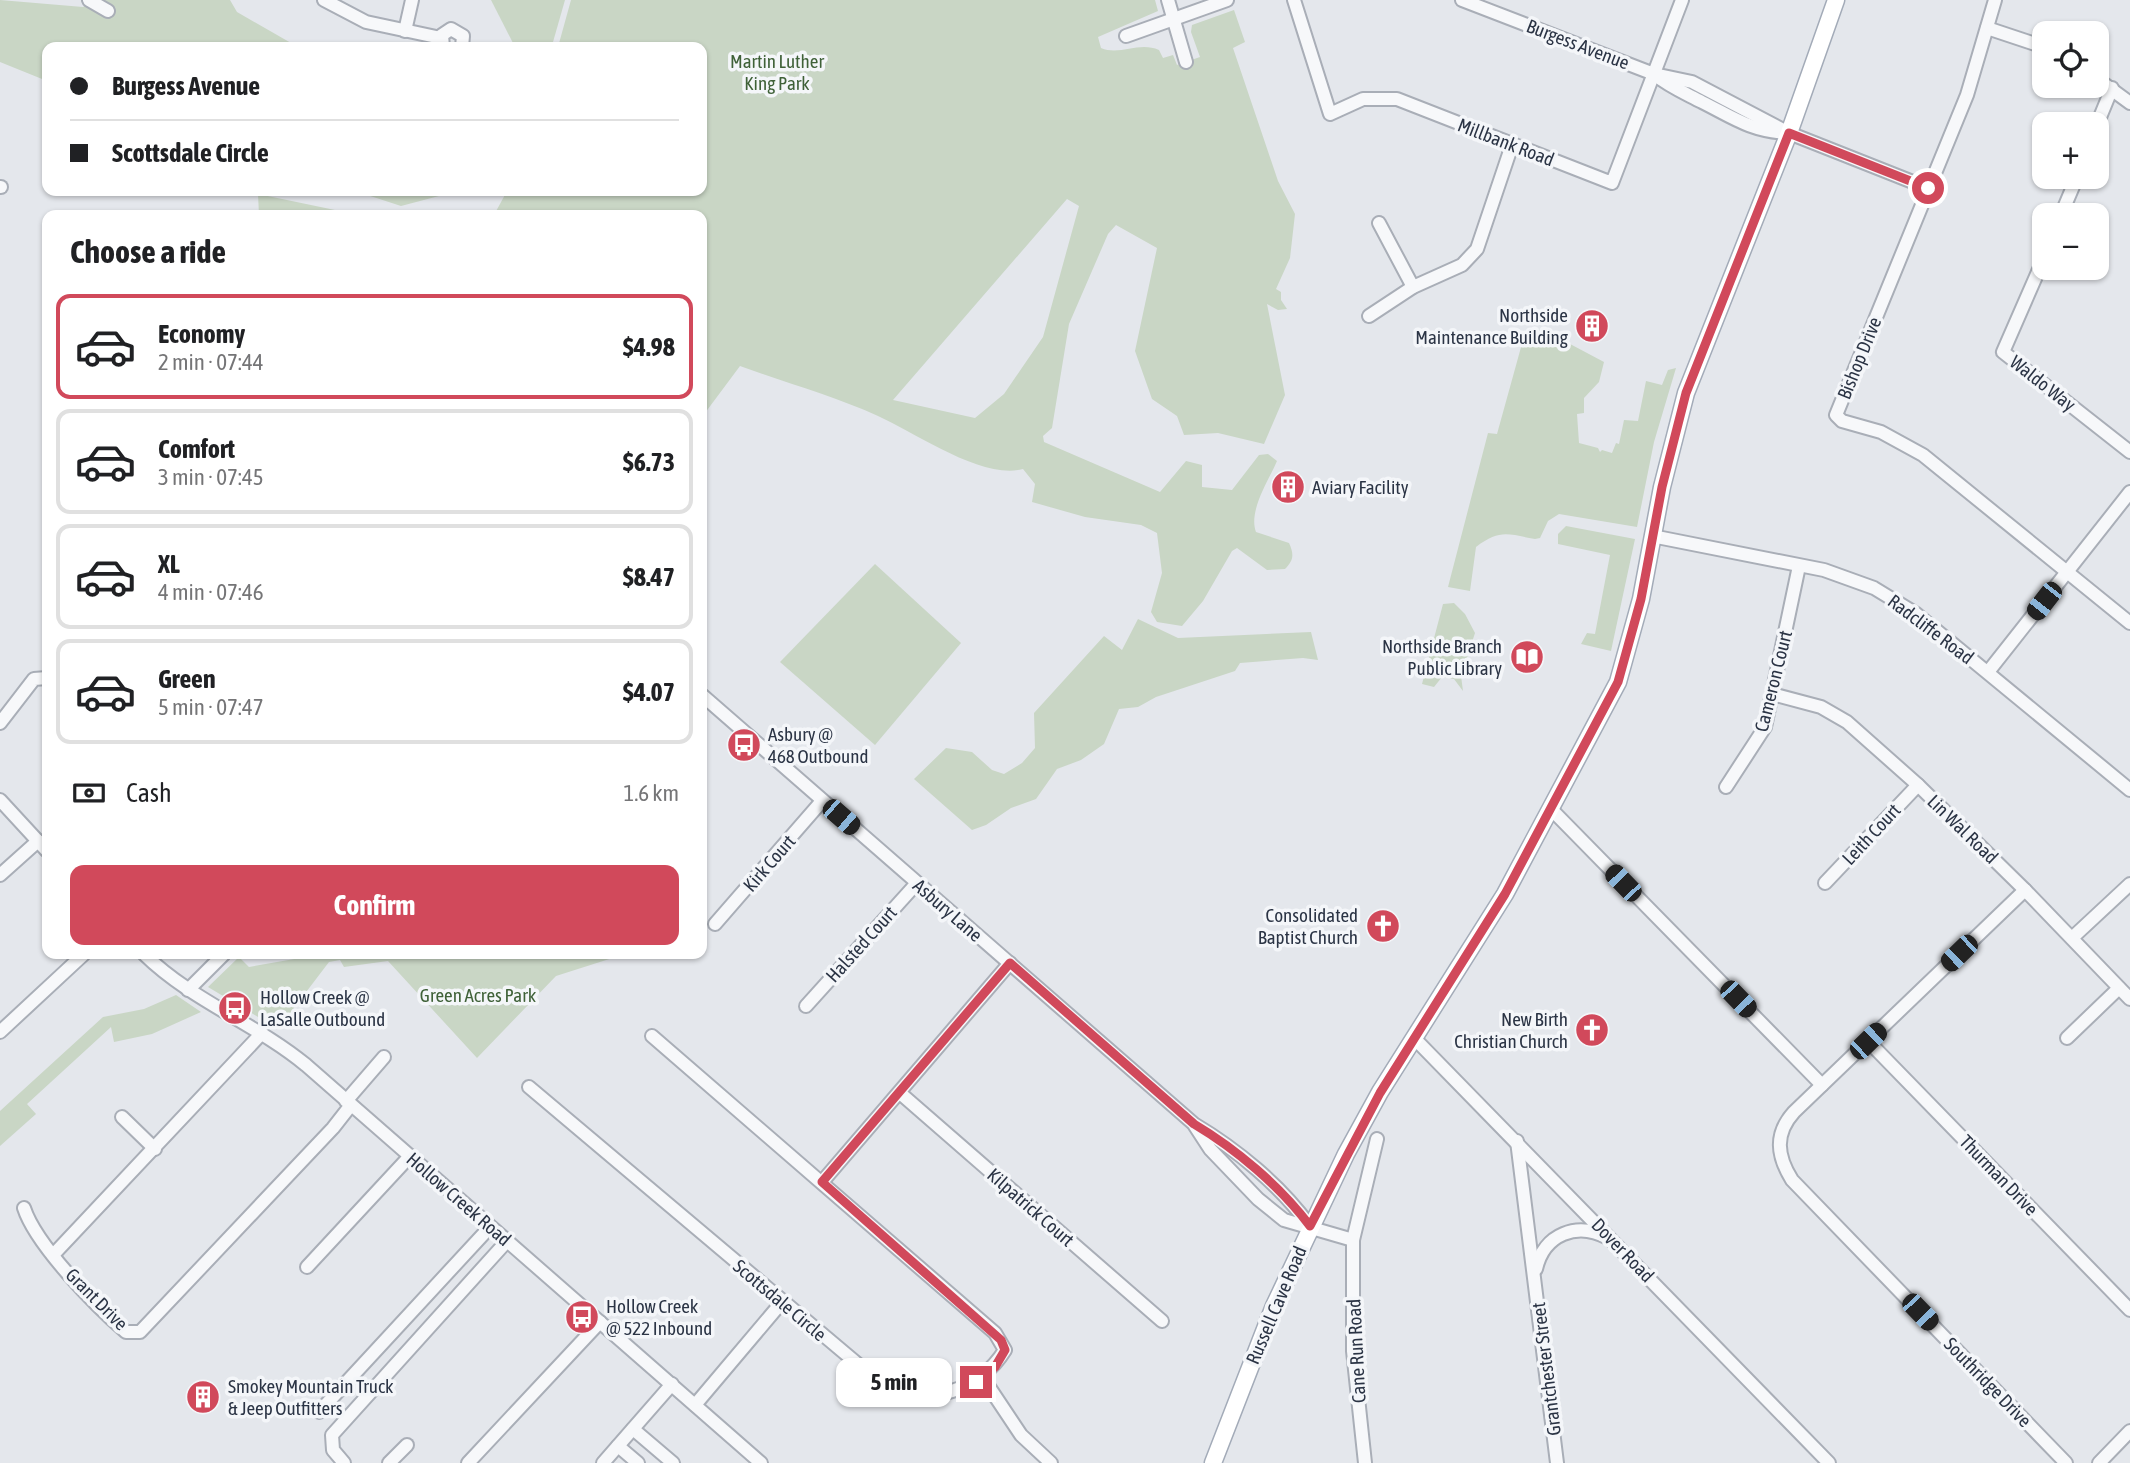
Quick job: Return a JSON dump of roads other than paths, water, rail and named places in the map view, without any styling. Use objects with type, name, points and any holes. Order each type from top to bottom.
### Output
[{"type":"main road","name":"Russell Cave Road","points":[[1213,1463],[1273,1306],[1310,1226],[1380,1093],[1490,919],[1618,682],[1641,599],[1652,537],[1686,393],[1789,133],[1836,0]]},
{"type":"street","points":[[89,0],[108,10]]},
{"type":"street","points":[[324,0],[366,22],[439,42]]},
{"type":"street","points":[[405,31],[412,0]]},
{"type":"street","points":[[1168,0],[1186,62]]},
{"type":"street","points":[[1126,36],[1227,0]]},
{"type":"street","name":"Millbank Road","points":[[1294,0],[1330,114],[1363,99],[1397,99],[1612,183],[1682,0]]},
{"type":"street","name":"Burgess Avenue","points":[[1462,0],[1654,74],[1692,82],[1789,133],[1928,188]]},
{"type":"street","name":"Bishop Drive","points":[[1995,0],[1967,95],[1836,415],[1842,421],[1881,432],[1923,455],[2130,623]]},
{"type":"street","points":[[1987,28],[2032,43]]},
{"type":"street","points":[[442,42],[444,32],[455,29],[463,36],[462,42]]},
{"type":"street","points":[[2109,86],[2130,103]]},
{"type":"street","points":[[2102,112],[2112,88]]},
{"type":"street","points":[[1369,316],[1413,287],[1462,265],[1477,249],[1512,145]]},
{"type":"street","points":[[1379,223],[1413,287]]},
{"type":"street","name":"Waldo Way","points":[[2034,280],[2003,352],[2130,452]]},
{"type":"street","points":[[1988,672],[2130,492]]},
{"type":"street","name":"Radcliffe Road","points":[[1652,537],[1799,565],[1859,581],[1894,598],[2130,790]]},
{"type":"street","name":"Cameron Court","points":[[1726,787],[1758,742],[1765,727],[1799,565]]},
{"type":"street","points":[[0,723],[34,679],[42,678]]},
{"type":"street","name":"Lin Wal Road","points":[[1772,694],[1800,700],[1834,714],[1918,785],[2025,890],[2130,999]]},
{"type":"street","name":"Asbury Lane","points":[[707,699],[1194,1124],[1218,1138],[1293,1203],[1310,1226]]},
{"type":"street","name":"Leith Court","points":[[1825,883],[1918,785]]},
{"type":"street","points":[[0,800],[42,845]]},
{"type":"street","name":"Kirk Court","points":[[715,924],[822,801]]},
{"type":"street","points":[[1551,809],[1822,1085],[2025,890]]},
{"type":"street","points":[[0,875],[42,847]]},
{"type":"street","name":"Halsted Court","points":[[806,1006],[917,883]]},
{"type":"street","points":[[2072,939],[2130,884]]},
{"type":"street","points":[[0,1032],[79,959]]},
{"type":"street","name":"Hollow Creek Road","points":[[150,959],[188,989],[291,1052],[761,1463]]},
{"type":"street","points":[[188,989],[219,959]]},
{"type":"street","points":[[822,1182],[1010,963]]},
{"type":"street","points":[[2067,1038],[2119,988]]},
{"type":"street","name":"Grant Drive","points":[[262,1033],[53,1255],[126,1332],[140,1332],[349,1103]]},
{"type":"street","points":[[652,1036],[1001,1340],[1005,1350],[983,1378],[1021,1435],[1051,1463]]},
{"type":"street","name":"Dover Road","points":[[1415,1039],[1829,1463]]},
{"type":"street","name":"Thurman Drive","points":[[1868,1041],[2130,1310]]},
{"type":"street","points":[[349,1103],[384,1057]]},
{"type":"street","name":"Southridge Drive","points":[[1822,1085],[1783,1128],[1779,1153],[1792,1180],[2066,1463]]},
{"type":"street","name":"Scottsdale Circle","points":[[529,1087],[876,1381],[895,1392],[935,1394],[983,1378]]},
{"type":"street","name":"Kilpatrick Court","points":[[900,1093],[1162,1321]]},
{"type":"street","points":[[122,1116],[155,1149]]},
{"type":"street","name":"Asbury Lane","points":[[1194,1124],[1210,1149],[1258,1199],[1284,1220],[1310,1226]]},
{"type":"street","name":"Cane Run Road","points":[[1365,1463],[1353,1351],[1353,1240],[1377,1139]]},
{"type":"street","name":"Grantchester Street","points":[[1517,1141],[1557,1463]]},
{"type":"street","points":[[307,1267],[410,1156]]},
{"type":"street","points":[[24,1209],[32,1228],[53,1255]]},
{"type":"street","points":[[1310,1226],[1353,1240]]},
{"type":"street","points":[[319,1412],[490,1227]]},
{"type":"street","name":"Grantchester Street","points":[[1535,1275],[1548,1244],[1567,1231],[1586,1230],[1614,1241]]},
{"type":"street","points":[[344,1463],[333,1450],[332,1435],[507,1241]]},
{"type":"street","points":[[695,1405],[782,1303]]},
{"type":"street","points":[[468,1463],[600,1322]]},
{"type":"street","points":[[603,1463],[672,1384]]},
{"type":"street","points":[[633,1429],[673,1463]]},
{"type":"street","points":[[2099,1463],[2130,1431]]},
{"type":"street","points":[[389,1463],[407,1445]]},
{"type":"street","points":[[618,1446],[638,1463]]},
{"type":"place","name":"Northside Maintenance Building","points":[[1592,326]]},
{"type":"place","name":"Aviary Facility","points":[[1288,487]]},
{"type":"place","name":"Northside Branch Public Library","points":[[1527,657]]},
{"type":"place","name":"Asbury @ 468 Outbound","points":[[744,745]]},
{"type":"place","name":"Consolidated Baptist Church","points":[[1383,926]]},
{"type":"place","name":"Hollow Creek @ LaSalle Outbound","points":[[235,1008]]},
{"type":"place","name":"New Birth Christian Church","points":[[1592,1030]]},
{"type":"place","name":"Hollow Creek @ 522 Inbound","points":[[582,1317]]},
{"type":"place","name":"Smokey Mountain Truck & Jeep Outfitters","points":[[203,1397]]},
{"type":"park label","name":"Martin Luther King Park","points":[[777,72]]},
{"type":"park label","name":"Green Acres Park","points":[[478,995]]}]
